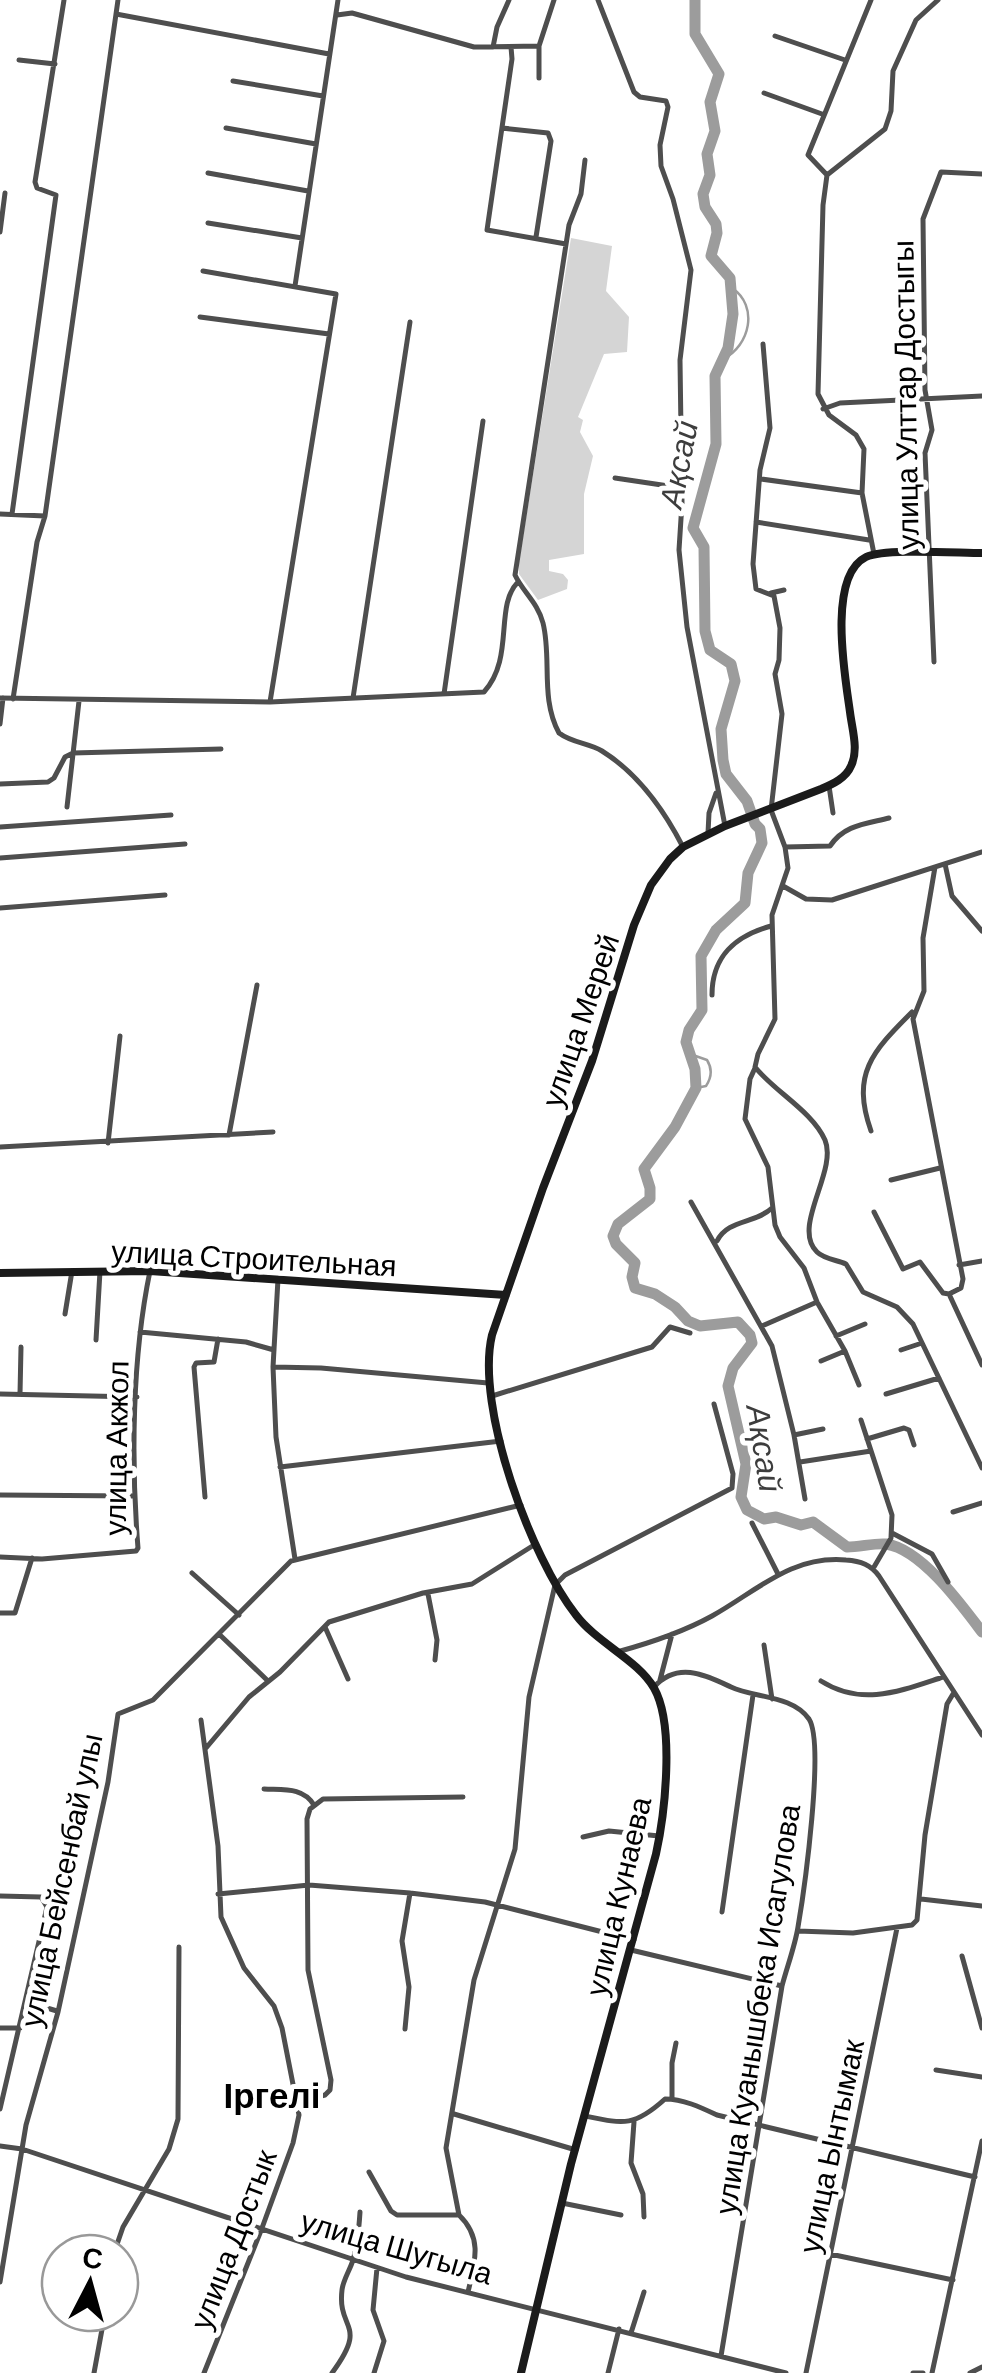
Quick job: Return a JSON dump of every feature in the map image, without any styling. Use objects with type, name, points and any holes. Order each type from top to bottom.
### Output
[{"type":"main road","points":[[829,786],[851,768],[855,748],[845,665],[845,581],[857,563],[874,554],[982,553]]},
{"type":"main road","name":"улица Мерей","points":[[506,1295],[598,1046],[643,903],[659,872],[683,847],[708,833],[829,786]]},
{"type":"main road","name":"улица Строительная","points":[[0,1273],[150,1271],[506,1295]]},
{"type":"main road","points":[[506,1295],[489,1348],[488,1383],[520,1505],[555,1586],[588,1629],[657,1684]]},
{"type":"main road","name":"улица Кунаева","points":[[521,2373],[660,1836],[666,1759],[657,1684]]},
{"type":"street","points":[[12,514],[56,195],[34,186],[64,0]]},
{"type":"street","points":[[13,698],[36,542],[45,516],[118,0]]},
{"type":"street","points":[[294,286],[338,0]]},
{"type":"street","points":[[493,48],[508,0]]},
{"type":"street","points":[[539,78],[539,46],[554,0]]},
{"type":"street","points":[[598,0],[634,92],[640,97],[666,101],[668,107],[660,146],[661,166],[690,270],[680,360],[682,488],[678,532],[687,627],[725,826]]},
{"type":"street","points":[[871,0],[808,155],[827,175],[818,394],[823,409],[861,441],[864,449],[862,493],[874,554]]},
{"type":"street","points":[[827,175],[886,128],[893,71],[916,20],[938,0]]},
{"type":"street","points":[[116,14],[330,54]]},
{"type":"street","points":[[336,15],[352,14],[474,48],[539,46]]},
{"type":"street","points":[[775,36],[845,60]]},
{"type":"street","points":[[511,46],[487,230],[566,244]]},
{"type":"street","points":[[19,60],[54,64]]},
{"type":"street","points":[[233,81],[323,96]]},
{"type":"street","points":[[764,93],[822,114]]},
{"type":"street","points":[[226,128],[316,144]]},
{"type":"street","points":[[502,128],[548,133],[536,238]]},
{"type":"street","points":[[585,160],[566,244],[516,562],[518,582],[538,608],[544,625],[548,700],[559,732],[602,751],[623,768],[658,804],[683,847]]},
{"type":"street","name":"улица Улттар Достыгы","points":[[934,662],[925,453],[932,430],[924,212],[942,172],[982,174]]},
{"type":"street","points":[[208,174],[308,191]]},
{"type":"street","points":[[0,232],[6,193]]},
{"type":"street","points":[[208,223],[302,238]]},
{"type":"street","points":[[203,271],[336,294],[270,702]]},
{"type":"street","points":[[200,318],[329,334]]},
{"type":"street","points":[[353,698],[410,322]]},
{"type":"street","points":[[763,344],[770,428],[762,462],[754,582],[760,592],[784,590]]},
{"type":"street","points":[[823,409],[840,403],[982,396]]},
{"type":"street","points":[[444,694],[483,421]]},
{"type":"street","points":[[615,478],[682,488]]},
{"type":"street","points":[[761,479],[862,493]]},
{"type":"street","points":[[0,514],[45,516]]},
{"type":"street","points":[[756,522],[869,540]]},
{"type":"street","points":[[0,724],[1,698],[270,702],[484,692],[503,655],[508,598],[518,582]]},
{"type":"street","points":[[772,593],[780,628],[780,660],[775,674],[782,714],[771,810],[785,847],[788,868],[774,905],[771,926],[775,1018],[750,1079],[745,1119],[768,1167],[780,1238],[804,1268],[858,1385]]},
{"type":"street","points":[[67,807],[79,701]]},
{"type":"street","points":[[0,784],[48,782],[54,778],[64,756],[72,753],[221,749]]},
{"type":"street","points":[[829,786],[833,813]]},
{"type":"street","points":[[708,833],[709,813],[717,789]]},
{"type":"street","points":[[0,827],[171,814]]},
{"type":"street","points":[[785,847],[830,846],[846,828],[889,818]]},
{"type":"street","points":[[0,858],[185,844]]},
{"type":"street","points":[[783,886],[806,899],[832,900],[982,852]]},
{"type":"street","points":[[944,864],[952,896],[982,931]]},
{"type":"street","points":[[871,1131],[862,1102],[864,1074],[914,1010],[924,991],[923,938],[935,867]]},
{"type":"street","points":[[0,908],[165,894]]},
{"type":"street","points":[[712,995],[715,970],[726,950],[752,931],[771,926]]},
{"type":"street","points":[[230,1135],[257,985]]},
{"type":"street","points":[[914,1010],[963,1284],[949,1294]]},
{"type":"street","points":[[108,1143],[120,1036]]},
{"type":"street","points":[[755,1068],[825,1140],[827,1159],[810,1230],[813,1247],[822,1256],[846,1264],[867,1296],[903,1311],[982,1468]]},
{"type":"street","points":[[0,1147],[273,1132]]},
{"type":"street","points":[[890,1180],[940,1168]]},
{"type":"street","points":[[691,1202],[762,1326],[778,1364],[800,1462],[804,1499]]},
{"type":"street","points":[[716,1244],[730,1226],[758,1219],[772,1208]]},
{"type":"street","points":[[874,1212],[903,1269],[920,1262],[936,1286],[949,1294],[982,1365]]},
{"type":"street","points":[[959,1264],[982,1262]]},
{"type":"street","points":[[96,1340],[100,1270]]},
{"type":"street","points":[[65,1314],[72,1271]]},
{"type":"street","name":"улица Акжол","points":[[0,1557],[136,1551],[134,1496],[140,1332],[150,1271]]},
{"type":"street","points":[[278,1279],[273,1367],[280,1467],[295,1559],[520,1505]]},
{"type":"street","points":[[762,1326],[817,1302]]},
{"type":"street","points":[[836,1336],[865,1324]]},
{"type":"street","points":[[489,1397],[652,1348],[670,1328],[690,1333]]},
{"type":"street","points":[[140,1332],[254,1343],[274,1350]]},
{"type":"street","points":[[205,1497],[194,1366],[214,1362],[218,1340]]},
{"type":"street","points":[[901,1350],[922,1343]]},
{"type":"street","points":[[20,1394],[21,1347]]},
{"type":"street","points":[[820,1361],[845,1351]]},
{"type":"street","points":[[273,1367],[488,1383]]},
{"type":"street","points":[[886,1394],[939,1378]]},
{"type":"street","points":[[0,1394],[137,1397]]},
{"type":"street","points":[[468,2292],[477,2242],[470,2225],[459,2215],[447,2158],[474,1980],[515,1849],[529,1697],[555,1586],[565,1575],[732,1488],[733,1474],[714,1404]]},
{"type":"street","points":[[861,1420],[892,1516],[891,1535],[874,1568]]},
{"type":"street","points":[[867,1439],[904,1428],[909,1430],[914,1444]]},
{"type":"street","points":[[794,1434],[824,1429]]},
{"type":"street","points":[[280,1467],[501,1441]]},
{"type":"street","points":[[800,1462],[871,1451]]},
{"type":"street","points":[[0,1495],[134,1496]]},
{"type":"street","points":[[953,1512],[982,1503]]},
{"type":"street","points":[[752,1524],[778,1574]]},
{"type":"street","points":[[891,1535],[932,1554],[948,1582]]},
{"type":"street","points":[[206,1748],[249,1697],[324,1626],[428,1593],[472,1584],[537,1544]]},
{"type":"street","points":[[0,1613],[16,1613],[32,1558]]},
{"type":"street","name":"улица Бейсенбай улы","points":[[0,2282],[22,2148],[58,2012],[108,1782],[115,1720],[123,1709],[153,1700],[295,1559]]},
{"type":"street","points":[[614,1653],[712,1616],[778,1574],[805,1562],[855,1561],[874,1568],[982,1735]]},
{"type":"street","points":[[192,1573],[239,1615]]},
{"type":"street","points":[[428,1593],[437,1640],[435,1660]]},
{"type":"street","points":[[324,1626],[348,1679]]},
{"type":"street","points":[[657,1684],[672,1634]]},
{"type":"street","points":[[220,1635],[268,1681]]},
{"type":"street","points":[[764,1646],[772,1698]]},
{"type":"street","name":"улица Куанышбека Исагулова","points":[[657,1684],[671,1674],[701,1673],[753,1695],[772,1698],[802,1713],[812,1726],[816,1782],[798,1931],[782,1986],[721,2356]]},
{"type":"street","points":[[821,1682],[856,1697],[907,1689],[943,1677]]},
{"type":"street","points":[[798,1931],[852,1933],[912,1925],[917,1920],[924,1835],[948,1704],[954,1693]]},
{"type":"street","points":[[722,1912],[753,1695]]},
{"type":"street","name":"улица Достык","points":[[201,1720],[218,1846],[221,1917],[236,1953],[274,2006],[298,2102],[297,2128],[204,2373]]},
{"type":"street","points":[[264,1789],[296,1791],[308,1795],[314,1805]]},
{"type":"street","points":[[298,2102],[330,2090],[308,1970],[307,1819],[314,1805],[323,1799],[463,1798]]},
{"type":"street","points":[[583,1837],[609,1831],[660,1836]]},
{"type":"street","points":[[218,1894],[309,1885],[410,1892],[485,1902],[634,1940]]},
{"type":"street","points":[[405,2029],[409,1987],[402,1941],[410,1892]]},
{"type":"street","points":[[0,1896],[41,1896],[47,1906],[0,2109]]},
{"type":"street","points":[[920,1899],[982,1906]]},
{"type":"street","name":"улица Ынтымак","points":[[806,2373],[897,1928]]},
{"type":"street","points":[[122,2233],[169,2150],[178,2119],[179,1947]]},
{"type":"street","points":[[631,1950],[782,1986]]},
{"type":"street","points":[[962,1956],[982,2028]]},
{"type":"street","points":[[27,2002],[58,2012]]},
{"type":"street","points":[[0,2028],[20,2028]]},
{"type":"street","points":[[672,2099],[676,2043]]},
{"type":"street","points":[[936,2070],[982,2077]]},
{"type":"street","points":[[585,2116],[624,2124],[634,2122],[665,2099],[672,2099],[716,2116],[974,2177]]},
{"type":"street","points":[[453,2114],[576,2150]]},
{"type":"street","points":[[634,2122],[631,2163],[644,2194],[644,2217]]},
{"type":"street","points":[[932,2373],[982,2141]]},
{"type":"street","name":"улица Шугыла","points":[[0,2146],[22,2148],[377,2268],[786,2373]]},
{"type":"street","points":[[369,2172],[397,2215],[459,2215]]},
{"type":"street","points":[[562,2203],[621,2215]]},
{"type":"street","points":[[332,2373],[352,2331],[342,2290],[353,2260],[360,2212]]},
{"type":"street","points":[[830,2254],[953,2280]]},
{"type":"street","points":[[374,2373],[384,2340],[373,2310],[377,2268]]},
{"type":"street","points":[[631,2332],[644,2292]]},
{"type":"street","points":[[608,2373],[619,2330]]},
{"type":"street","points":[[94,2373],[102,2333]]},
{"type":"street","points":[[734,2373],[736,2361]]},
{"type":"street","points":[[970,2373],[982,2367]]},
{"type":"street","points":[[913,2373],[923,2373]]},
{"type":"shaded area","points":[[571,238],[612,246],[606,291],[629,317],[627,352],[604,354],[578,417],[583,420],[580,432],[593,456],[584,494],[584,554],[549,560],[549,571],[563,574],[568,580],[567,589],[538,600],[519,574],[519,562]]},
{"type":"waterway","name":"Ақсай","points":[[695,0],[695,34],[719,74],[710,102],[715,131],[707,154],[710,175],[703,194],[705,207],[716,224],[711,256],[730,278],[733,314],[728,348],[715,376],[716,444],[693,528],[704,547],[705,631],[710,650],[731,664],[735,681],[721,729],[726,774],[747,801],[762,843],[748,873],[745,903],[716,930],[701,956],[702,1010],[686,1042],[695,1069],[696,1088],[675,1127],[644,1169],[650,1199],[618,1224],[613,1236],[635,1263],[635,1288],[655,1294],[700,1326],[738,1322],[750,1335],[752,1343],[733,1368],[728,1386],[746,1464],[741,1497],[747,1510],[764,1519],[776,1517],[801,1525],[813,1522],[847,1547],[886,1544],[899,1548],[939,1579],[982,1632]]},
{"type":"waterway","points":[[723,359],[740,345],[748,325],[746,305],[732,288]]},
{"type":"waterway","points":[[690,1054],[707,1060],[710,1069],[706,1086],[696,1088]]},
{"type":"district","name":"Іргелі","points":[[272,2094]]}]
